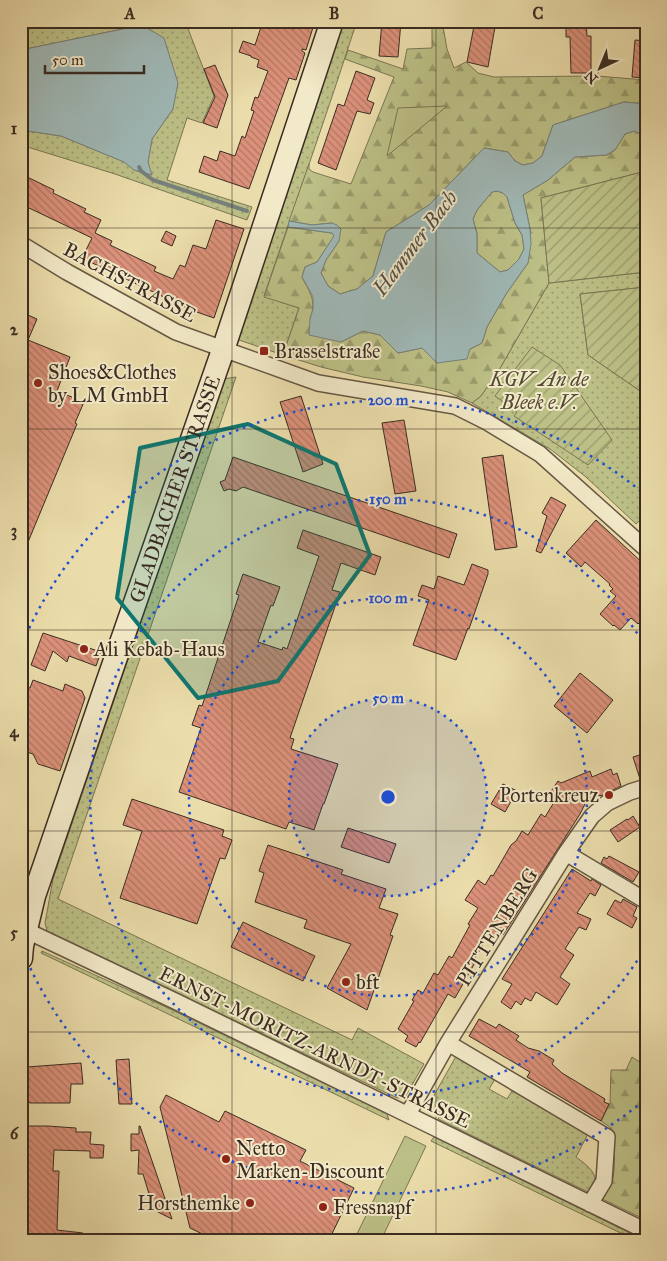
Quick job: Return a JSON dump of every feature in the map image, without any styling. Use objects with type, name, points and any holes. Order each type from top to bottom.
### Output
[{"type":"main road","name":"GLADBACHER STRASSE","points":[[21,958],[24,929],[34,896],[223,350],[332,21]]},
{"type":"street","points":[[21,23],[26,21]]},
{"type":"street","name":"BACHSTRASSE","points":[[21,244],[67,272],[176,332],[223,350]]},
{"type":"street","points":[[223,350],[318,383],[455,406],[540,454],[646,549]]},
{"type":"street","name":"PITTENBERG","points":[[408,1114],[448,1043],[566,853],[592,816],[607,803],[646,787]]},
{"type":"street","points":[[566,853],[646,901]]},
{"type":"street","name":"ERNST-MORITZ-ARNDT-STRASSE","points":[[24,929],[646,1231]]},
{"type":"street","points":[[448,1043],[608,1137],[604,1181],[590,1204]]},
{"type":"highlighted area","points":[[248,424],[336,464],[370,555],[278,681],[198,698],[117,598],[140,448]]},
{"type":"green space","points":[[36,21],[185,21],[214,96],[202,123],[187,118],[167,180],[252,207],[247,220],[115,174],[21,145],[21,130],[61,136],[125,162],[134,170],[151,175],[148,162],[152,139],[173,109],[142,25],[21,50],[21,27]]},
{"type":"green space","points":[[344,21],[357,21],[264,296],[299,308],[283,355],[236,339]]},
{"type":"green space","points":[[432,21],[442,21],[447,49],[454,68],[466,62],[478,73],[494,77],[591,76],[600,68],[597,76],[646,80],[646,104],[624,102],[553,125],[542,156],[533,163],[523,165],[515,161],[508,152],[484,148],[429,205],[386,232],[373,276],[357,289],[340,294],[328,286],[321,273],[326,260],[339,241],[332,223],[312,225],[289,221],[309,164],[309,169],[313,172],[351,184],[394,77],[345,59],[348,50],[403,69],[407,49],[432,48]]},
{"type":"green space","points":[[447,106],[387,156],[398,108]]},
{"type":"green space","points":[[634,131],[646,136],[646,171],[541,198],[549,283],[499,370],[481,396],[472,403],[448,392],[363,377],[283,355],[299,308],[264,297],[288,227],[332,233],[335,236],[317,262],[305,267],[302,277],[313,302],[310,319],[341,342],[363,331],[380,335],[398,353],[422,348],[470,349],[482,343],[487,327],[506,294],[528,263],[530,229],[523,195],[548,180],[575,157],[607,155],[615,150],[625,134]]},
{"type":"green space","points":[[646,171],[646,272],[549,283],[541,198]]},
{"type":"green space","points":[[497,191],[507,197],[515,223],[522,235],[524,249],[519,259],[508,270],[500,272],[477,253],[477,234],[473,219],[477,210],[492,192]]},
{"type":"green space","points":[[646,272],[646,287],[580,294],[588,355],[646,395],[646,514],[636,524],[586,477],[550,449],[472,403],[481,396],[499,370],[549,283]]},
{"type":"green space","name":"KGV An de Bleek e.V.","points":[[646,287],[646,395],[588,355],[580,294]]},
{"type":"green space","name":"KGV An de Bleek e.V.","points":[[532,347],[560,365],[612,440],[588,465],[514,416],[517,412],[495,396]]},
{"type":"green space","points":[[236,377],[58,899],[352,1040],[358,1028],[424,1064],[405,1097],[397,1098],[47,931],[45,923],[53,879],[201,446],[208,420],[223,379]]},
{"type":"green space","points":[[42,951],[166,1007],[387,1114],[389,1120],[41,953]]},
{"type":"green space","points":[[459,1051],[492,1071],[494,1081],[489,1089],[507,1099],[512,1091],[520,1095],[523,1089],[590,1130],[576,1157],[589,1167],[594,1174],[595,1182],[590,1193],[438,1119],[440,1115],[428,1109]]},
{"type":"green space","points":[[632,1057],[646,1066],[646,1220],[600,1198],[610,1186],[614,1173],[610,1127],[601,1121],[610,1103],[611,1070],[626,1070]]},
{"type":"green space","points":[[405,1136],[426,1146],[381,1240],[354,1240]]},
{"type":"green space","points":[[434,1137],[644,1240],[635,1240],[431,1141]]},
{"type":"water","points":[[142,25],[164,38],[178,83],[173,109],[152,139],[148,162],[152,175],[134,170],[124,162],[61,136],[21,130],[21,50]]},
{"type":"water","points":[[624,102],[646,104],[646,136],[634,131],[625,134],[615,150],[606,155],[575,157],[548,180],[523,195],[530,229],[531,244],[528,263],[506,294],[487,327],[482,343],[470,349],[467,359],[437,363],[422,348],[398,353],[380,335],[363,331],[341,342],[309,335],[313,297],[302,277],[305,267],[317,262],[334,236],[332,233],[288,227],[289,221],[312,225],[332,223],[341,229],[339,241],[326,260],[321,273],[328,286],[340,294],[357,289],[373,276],[386,232],[429,205],[484,148],[508,152],[515,161],[523,165],[533,163],[542,156],[553,125]],"holes":[[[492,192],[503,193],[507,197],[515,223],[522,235],[524,249],[519,259],[508,270],[500,272],[477,253],[477,234],[473,219],[477,210]]]},
{"type":"building","points":[[263,21],[294,29],[297,21],[315,21],[306,50],[302,49],[305,53],[296,80],[289,78],[249,189],[199,172],[204,156],[217,161],[220,151],[235,156],[242,136],[245,138],[254,111],[251,110],[255,97],[258,98],[268,71],[257,67],[259,60],[239,52],[243,41],[255,45]]},
{"type":"building","points":[[382,21],[401,21],[398,57],[379,56]]},
{"type":"building","points":[[475,21],[496,21],[488,67],[467,62]]},
{"type":"building","points":[[566,21],[586,21],[587,36],[591,36],[591,73],[571,73],[570,37],[566,37]]},
{"type":"building","points":[[635,40],[646,41],[646,78],[632,77]]},
{"type":"building","points":[[215,65],[228,95],[217,128],[203,123],[215,97],[204,69]]},
{"type":"building","points":[[356,71],[375,78],[367,100],[374,103],[370,114],[357,111],[336,170],[318,163],[338,104],[344,106]]},
{"type":"building","points":[[21,174],[54,190],[53,193],[86,209],[84,212],[101,220],[95,233],[112,241],[110,245],[156,267],[154,271],[173,279],[180,265],[185,267],[193,245],[206,249],[216,220],[244,229],[214,318],[191,310],[82,258],[92,238],[29,208],[21,225]]},
{"type":"building","points":[[166,231],[176,236],[172,246],[161,241]]},
{"type":"building","points":[[21,312],[37,319],[28,340],[70,357],[57,391],[84,402],[75,423],[77,424],[21,559]]},
{"type":"building","points":[[301,396],[323,464],[303,472],[280,402]]},
{"type":"building","points":[[404,420],[416,491],[395,494],[382,423]]},
{"type":"building","points":[[503,455],[517,547],[495,550],[482,458]]},
{"type":"building","points":[[233,457],[457,534],[449,558],[243,487],[236,491],[229,489],[224,491],[220,482],[225,480]]},
{"type":"building","points":[[551,497],[566,505],[541,553],[536,551],[547,516],[542,513]]},
{"type":"building","points":[[596,520],[646,566],[646,592],[642,596],[646,600],[646,616],[638,624],[631,618],[620,630],[600,614],[616,596],[610,591],[613,589],[610,584],[585,562],[581,567],[566,553]]},
{"type":"building","points":[[303,530],[381,557],[375,575],[341,563],[332,590],[340,592],[290,738],[294,739],[291,749],[338,764],[314,830],[289,822],[286,829],[179,792],[201,728],[192,725],[199,705],[202,706],[239,595],[236,594],[243,574],[280,587],[273,606],[271,605],[258,642],[282,650],[283,647],[287,649],[319,556],[297,548]]},
{"type":"building","points":[[472,564],[488,570],[488,574],[456,660],[413,645],[429,600],[418,596],[422,585],[434,589],[438,576],[464,585]]},
{"type":"building","points":[[43,633],[101,652],[96,666],[69,656],[67,662],[53,651],[45,671],[31,665]]},
{"type":"building","points":[[580,673],[613,700],[587,733],[554,706]]},
{"type":"building","points":[[33,680],[63,691],[65,684],[82,691],[85,698],[60,771],[38,764],[33,754],[21,750],[21,699],[26,687],[30,688]]},
{"type":"building","points":[[646,753],[646,778],[640,779],[633,757]]},
{"type":"building","points":[[611,769],[613,775],[617,773],[621,786],[603,795],[588,798],[580,814],[503,935],[500,934],[495,943],[487,938],[455,998],[448,994],[420,1043],[416,1047],[405,1041],[408,1036],[398,1029],[414,1001],[412,1000],[418,990],[423,993],[434,973],[438,975],[449,956],[452,958],[478,908],[465,900],[478,880],[485,885],[491,875],[493,876],[511,845],[522,831],[528,835],[541,814],[545,817],[556,799],[549,794],[558,781],[561,783],[590,771],[592,777]]},
{"type":"building","points":[[503,784],[517,791],[505,812],[491,804]]},
{"type":"building","points":[[132,799],[224,830],[222,836],[232,840],[225,859],[220,858],[197,924],[120,898],[142,831],[123,825]]},
{"type":"building","points":[[633,816],[640,827],[618,842],[610,830]]},
{"type":"building","points":[[348,828],[396,844],[389,863],[341,847]]},
{"type":"building","points":[[268,845],[343,870],[341,874],[386,889],[379,908],[398,914],[390,935],[393,936],[367,1010],[327,988],[351,944],[304,928],[307,920],[255,902],[264,873],[259,871]]},
{"type":"building","points":[[609,856],[639,872],[633,882],[601,863],[604,857],[607,859]]},
{"type":"building","points":[[572,869],[601,885],[595,896],[590,893],[577,913],[591,919],[586,930],[579,927],[565,949],[574,955],[560,977],[570,984],[557,1005],[536,992],[531,1001],[525,998],[521,1005],[516,1001],[511,1009],[501,1002],[512,984],[502,979]]},
{"type":"building","points":[[623,899],[637,907],[633,916],[637,918],[632,928],[607,914],[615,900],[621,903]]},
{"type":"building","points":[[243,922],[315,956],[303,981],[231,947]]},
{"type":"building","points":[[479,1019],[496,1028],[499,1024],[519,1036],[516,1040],[554,1060],[552,1064],[562,1073],[605,1099],[604,1102],[609,1104],[601,1121],[527,1077],[530,1072],[469,1036]]},
{"type":"building","points":[[129,1059],[132,1104],[119,1104],[116,1060]]},
{"type":"building","points":[[81,1063],[83,1084],[71,1084],[70,1103],[30,1103],[26,1098],[27,1067]]},
{"type":"building","points":[[166,1095],[219,1122],[225,1111],[306,1150],[300,1161],[354,1188],[329,1240],[215,1240],[190,1228],[160,1107]]},
{"type":"building","points":[[29,1126],[76,1128],[76,1132],[91,1132],[90,1144],[104,1145],[103,1158],[90,1158],[90,1151],[54,1150],[53,1171],[59,1171],[57,1230],[83,1233],[82,1240],[21,1240],[24,1130]]},
{"type":"building","points":[[139,1126],[172,1219],[158,1212],[157,1208],[153,1207],[143,1174],[138,1174],[139,1150],[131,1151],[131,1134],[139,1134]]},
{"type":"waterway","name":"Hammer Bach","points":[[139,167],[141,171],[153,180],[247,211]]},
{"type":"place","name":"Brasselstraße","points":[[264,351]]},
{"type":"place","name":"Shoes&Clothes by LM GmbH","points":[[38,383]]},
{"type":"place","name":"Ali Kebab-Haus","points":[[84,649]]},
{"type":"place","name":"Portenkreuz","points":[[609,795]]},
{"type":"place","name":"bft","points":[[346,982]]},
{"type":"place","name":"Netto Marken-Discount","points":[[226,1159]]},
{"type":"place","name":"Horsthemke","points":[[250,1203]]},
{"type":"place","name":"Fressnapf","points":[[323,1207]]}]
